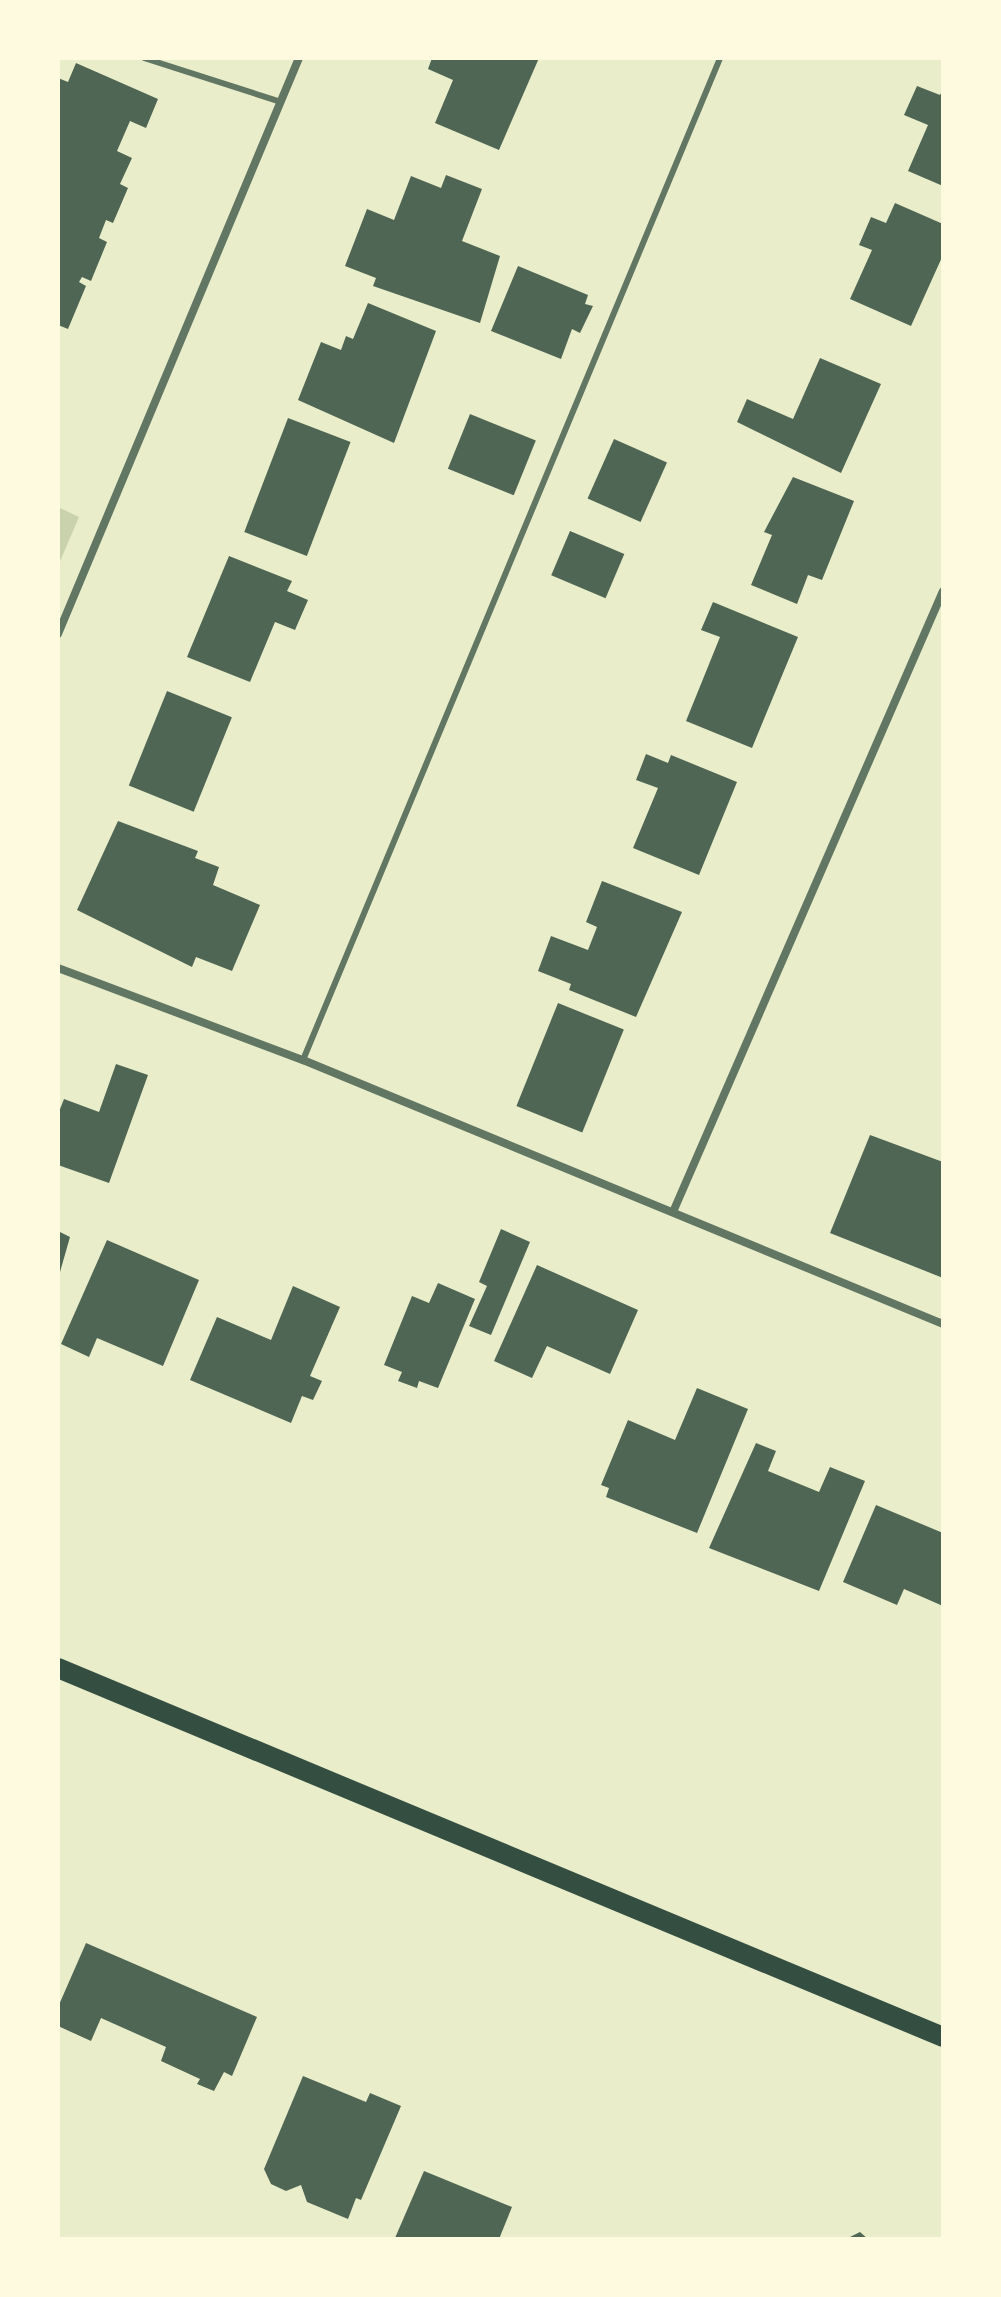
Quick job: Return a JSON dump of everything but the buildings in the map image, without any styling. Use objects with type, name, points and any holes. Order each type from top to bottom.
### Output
[{"type":"main road","points":[[58,1668],[943,2037]]},
{"type":"street","points":[[58,634],[278,101],[299,58]]},
{"type":"street","points":[[673,1212],[943,591]]},
{"type":"street","points":[[58,968],[303,1060],[943,1324]]},
{"type":"lane","points":[[144,58],[278,101]]},
{"type":"lane","points":[[303,1060],[720,58]]},
{"type":"green space","points":[[58,507],[79,517],[58,566]]}]
